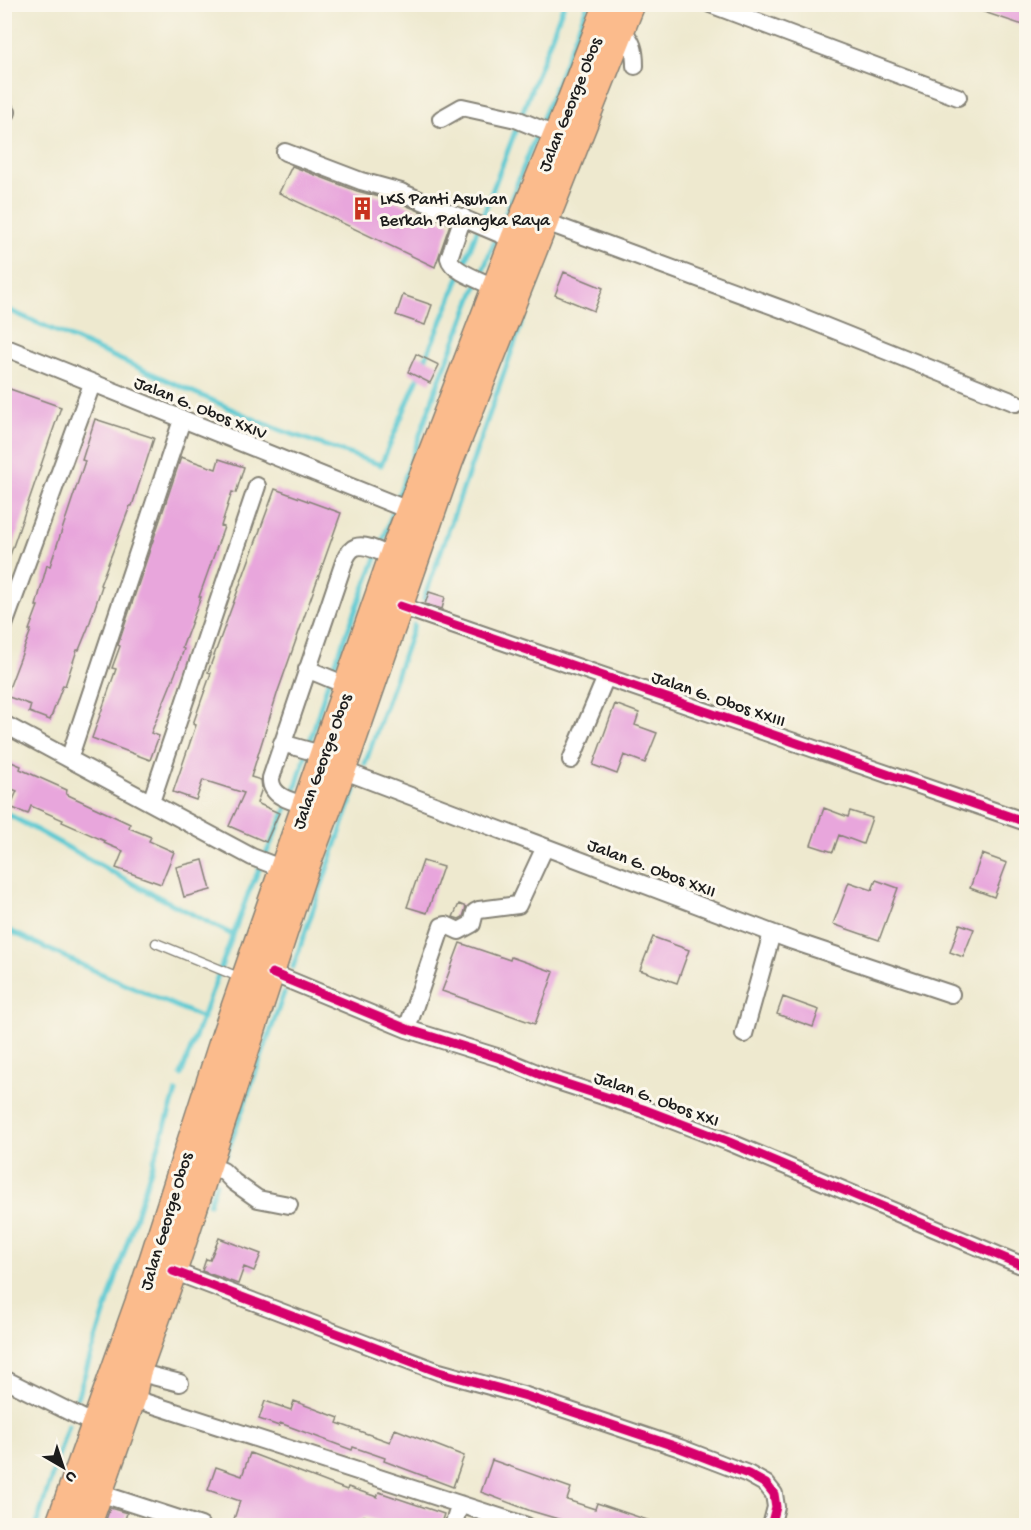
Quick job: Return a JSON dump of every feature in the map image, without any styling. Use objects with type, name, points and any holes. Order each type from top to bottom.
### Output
[{"type":"main road","name":"Jalan George Obos","points":[[58,1526],[142,1294],[235,975],[270,909],[285,870],[311,754],[364,704],[400,606],[414,513],[484,282],[545,131],[608,4]]},
{"type":"main road","name":"Jalan George Obos","points":[[87,1526],[272,973],[294,802],[335,681],[383,553],[449,462],[631,4]]},
{"type":"street","points":[[710,4],[958,96]]},
{"type":"street","points":[[621,29],[633,44],[635,66]]},
{"type":"street","points":[[441,119],[462,107],[516,119],[545,131]]},
{"type":"street","points":[[285,152],[361,181],[401,192],[503,235]]},
{"type":"street","points":[[463,217],[448,258],[452,266],[484,282]]},
{"type":"street","points":[[546,222],[787,311],[1016,403]]},
{"type":"street","name":"Jalan G. Obos XXIV","points":[[5,349],[414,513]]},
{"type":"street","points":[[4,625],[92,384]]},
{"type":"street","points":[[69,759],[182,420]]},
{"type":"street","points":[[151,802],[257,486]]},
{"type":"street","points":[[294,802],[274,792],[271,784],[311,754],[307,669],[347,557],[355,547],[383,553]]},
{"type":"street","name":"Jalan G. Obos XXIII","points":[[400,606],[1026,822]]},
{"type":"street","points":[[307,669],[335,681]]},
{"type":"street","points":[[572,760],[606,676]]},
{"type":"street","points":[[4,724],[252,857],[285,870]]},
{"type":"street","name":"Jalan G. Obos XXII","points":[[311,754],[545,847],[772,933],[951,994]]},
{"type":"street","points":[[407,1029],[442,926],[446,925],[459,931],[472,924],[475,912],[479,910],[518,905],[545,847]]},
{"type":"street","points":[[744,1034],[772,933]]},
{"type":"street","name":"Jalan G. Obos XXI","points":[[272,973],[407,1029],[500,1058],[551,1079],[643,1109],[729,1142],[1026,1267]]},
{"type":"street","points":[[208,1165],[223,1171],[258,1199],[289,1206]]},
{"type":"street","points":[[173,1271],[439,1372],[526,1396],[680,1448],[748,1474],[766,1484],[774,1494],[777,1507],[771,1526]]},
{"type":"street","points":[[4,1379],[94,1424]]},
{"type":"street","points":[[135,1385],[180,1383]]},
{"type":"street","points":[[135,1385],[460,1504],[527,1526]]},
{"type":"street","points":[[99,1493],[175,1522],[201,1526]]},
{"type":"street","points":[[453,1526],[460,1504]]},
{"type":"lane","points":[[156,943],[235,975]]},
{"type":"building","points":[[970,4],[1026,4],[1026,26],[969,7]]},
{"type":"building","name":"LKS Panti Asuhan Berkah Palangka Raya","points":[[292,166],[357,191],[398,202],[450,224],[435,267],[279,193]]},
{"type":"building","points":[[564,272],[603,288],[594,311],[555,295]]},
{"type":"building","points":[[403,295],[432,305],[425,325],[396,315]]},
{"type":"building","points":[[416,354],[439,365],[430,383],[408,372]]},
{"type":"building","points":[[10,389],[61,407],[6,567],[4,567],[4,403]]},
{"type":"building","points":[[95,419],[154,438],[132,506],[130,506],[100,585],[102,586],[88,628],[50,720],[29,712],[31,705],[6,696],[31,630],[29,630],[38,606],[36,606],[47,565],[50,566],[85,461],[82,460]]},
{"type":"building","points":[[181,457],[216,469],[219,459],[244,467],[236,493],[232,492],[221,526],[224,527],[182,648],[184,649],[151,733],[159,736],[150,760],[92,738],[116,669],[112,668],[120,646],[118,645]]},
{"type":"building","points":[[275,489],[341,513],[278,691],[251,777],[261,780],[262,788],[257,803],[279,813],[266,842],[229,826],[244,793],[203,780],[196,800],[173,792],[196,725],[193,724],[211,673],[208,672]]},
{"type":"building","points":[[429,592],[445,597],[442,609],[425,604]]},
{"type":"building","points":[[615,704],[639,713],[635,725],[657,733],[645,763],[624,755],[617,774],[593,765]]},
{"type":"building","points":[[4,759],[21,766],[20,769],[67,790],[66,794],[130,824],[129,828],[151,837],[149,841],[174,852],[161,884],[116,868],[123,851],[104,843],[105,841],[31,806],[28,814],[10,807],[17,791],[4,786]]},
{"type":"building","points":[[824,808],[848,817],[850,811],[872,818],[863,844],[839,835],[833,852],[811,845]]},
{"type":"building","points":[[982,854],[1007,863],[994,897],[970,888]]},
{"type":"building","points":[[203,860],[211,890],[184,897],[176,867]]},
{"type":"building","points":[[423,861],[443,867],[427,913],[407,907]]},
{"type":"building","points":[[876,880],[898,888],[879,940],[833,924],[849,882],[872,890]]},
{"type":"building","points":[[459,904],[466,907],[463,917],[459,919],[453,917]]},
{"type":"building","points":[[960,924],[974,929],[963,957],[950,952]]},
{"type":"building","points":[[653,937],[689,950],[677,983],[640,970]]},
{"type":"building","points":[[460,943],[554,972],[535,1024],[442,991]]},
{"type":"building","points":[[783,997],[819,1010],[813,1027],[777,1014]]},
{"type":"building","points":[[219,1238],[261,1254],[254,1271],[244,1267],[238,1284],[202,1271],[206,1259],[210,1260]]},
{"type":"building","points":[[265,1401],[291,1410],[294,1401],[339,1418],[337,1423],[390,1442],[395,1429],[464,1456],[453,1487],[384,1461],[385,1458],[353,1447],[352,1450],[280,1423],[279,1426],[259,1419]]},
{"type":"building","points":[[250,1453],[347,1490],[348,1487],[377,1497],[379,1492],[444,1514],[440,1526],[392,1526],[364,1516],[362,1520],[359,1519],[356,1526],[252,1526],[234,1519],[240,1501],[208,1490],[216,1467],[242,1476]]},
{"type":"building","points":[[492,1460],[571,1488],[567,1500],[595,1509],[597,1503],[656,1523],[655,1526],[582,1526],[531,1511],[481,1492]]},
{"type":"building","points":[[110,1508],[127,1513],[123,1526],[104,1526]]},
{"type":"waterway","points":[[423,364],[450,301],[564,4]]},
{"type":"waterway","points":[[181,1075],[248,894],[295,790],[329,679],[385,535],[436,389],[588,4]]},
{"type":"waterway","points":[[424,599],[544,260]]},
{"type":"waterway","points":[[4,308],[274,428],[381,465],[420,373]]},
{"type":"waterway","points":[[365,764],[414,625]]},
{"type":"waterway","points":[[293,967],[355,790]]},
{"type":"waterway","points":[[4,812],[139,887],[233,935]]},
{"type":"waterway","points":[[4,928],[203,1018]]},
{"type":"waterway","points":[[226,1156],[284,993]]},
{"type":"waterway","points":[[77,1398],[176,1092]]},
{"type":"waterway","points":[[209,1204],[216,1183]]},
{"type":"waterway","points":[[36,1526],[68,1425]]},
{"type":"cycle path","points":[[400,606],[1026,822]]},
{"type":"cycle path","points":[[272,973],[407,1029],[500,1058],[551,1079],[643,1109],[729,1142],[1026,1267]]},
{"type":"cycle path","points":[[173,1271],[439,1372],[526,1396],[680,1448],[748,1474],[766,1484],[774,1494],[776,1507],[771,1526]]},
{"type":"place","name":"LKS Panti Asuhan Berkah Palangka Raya","points":[[362,208]]}]
